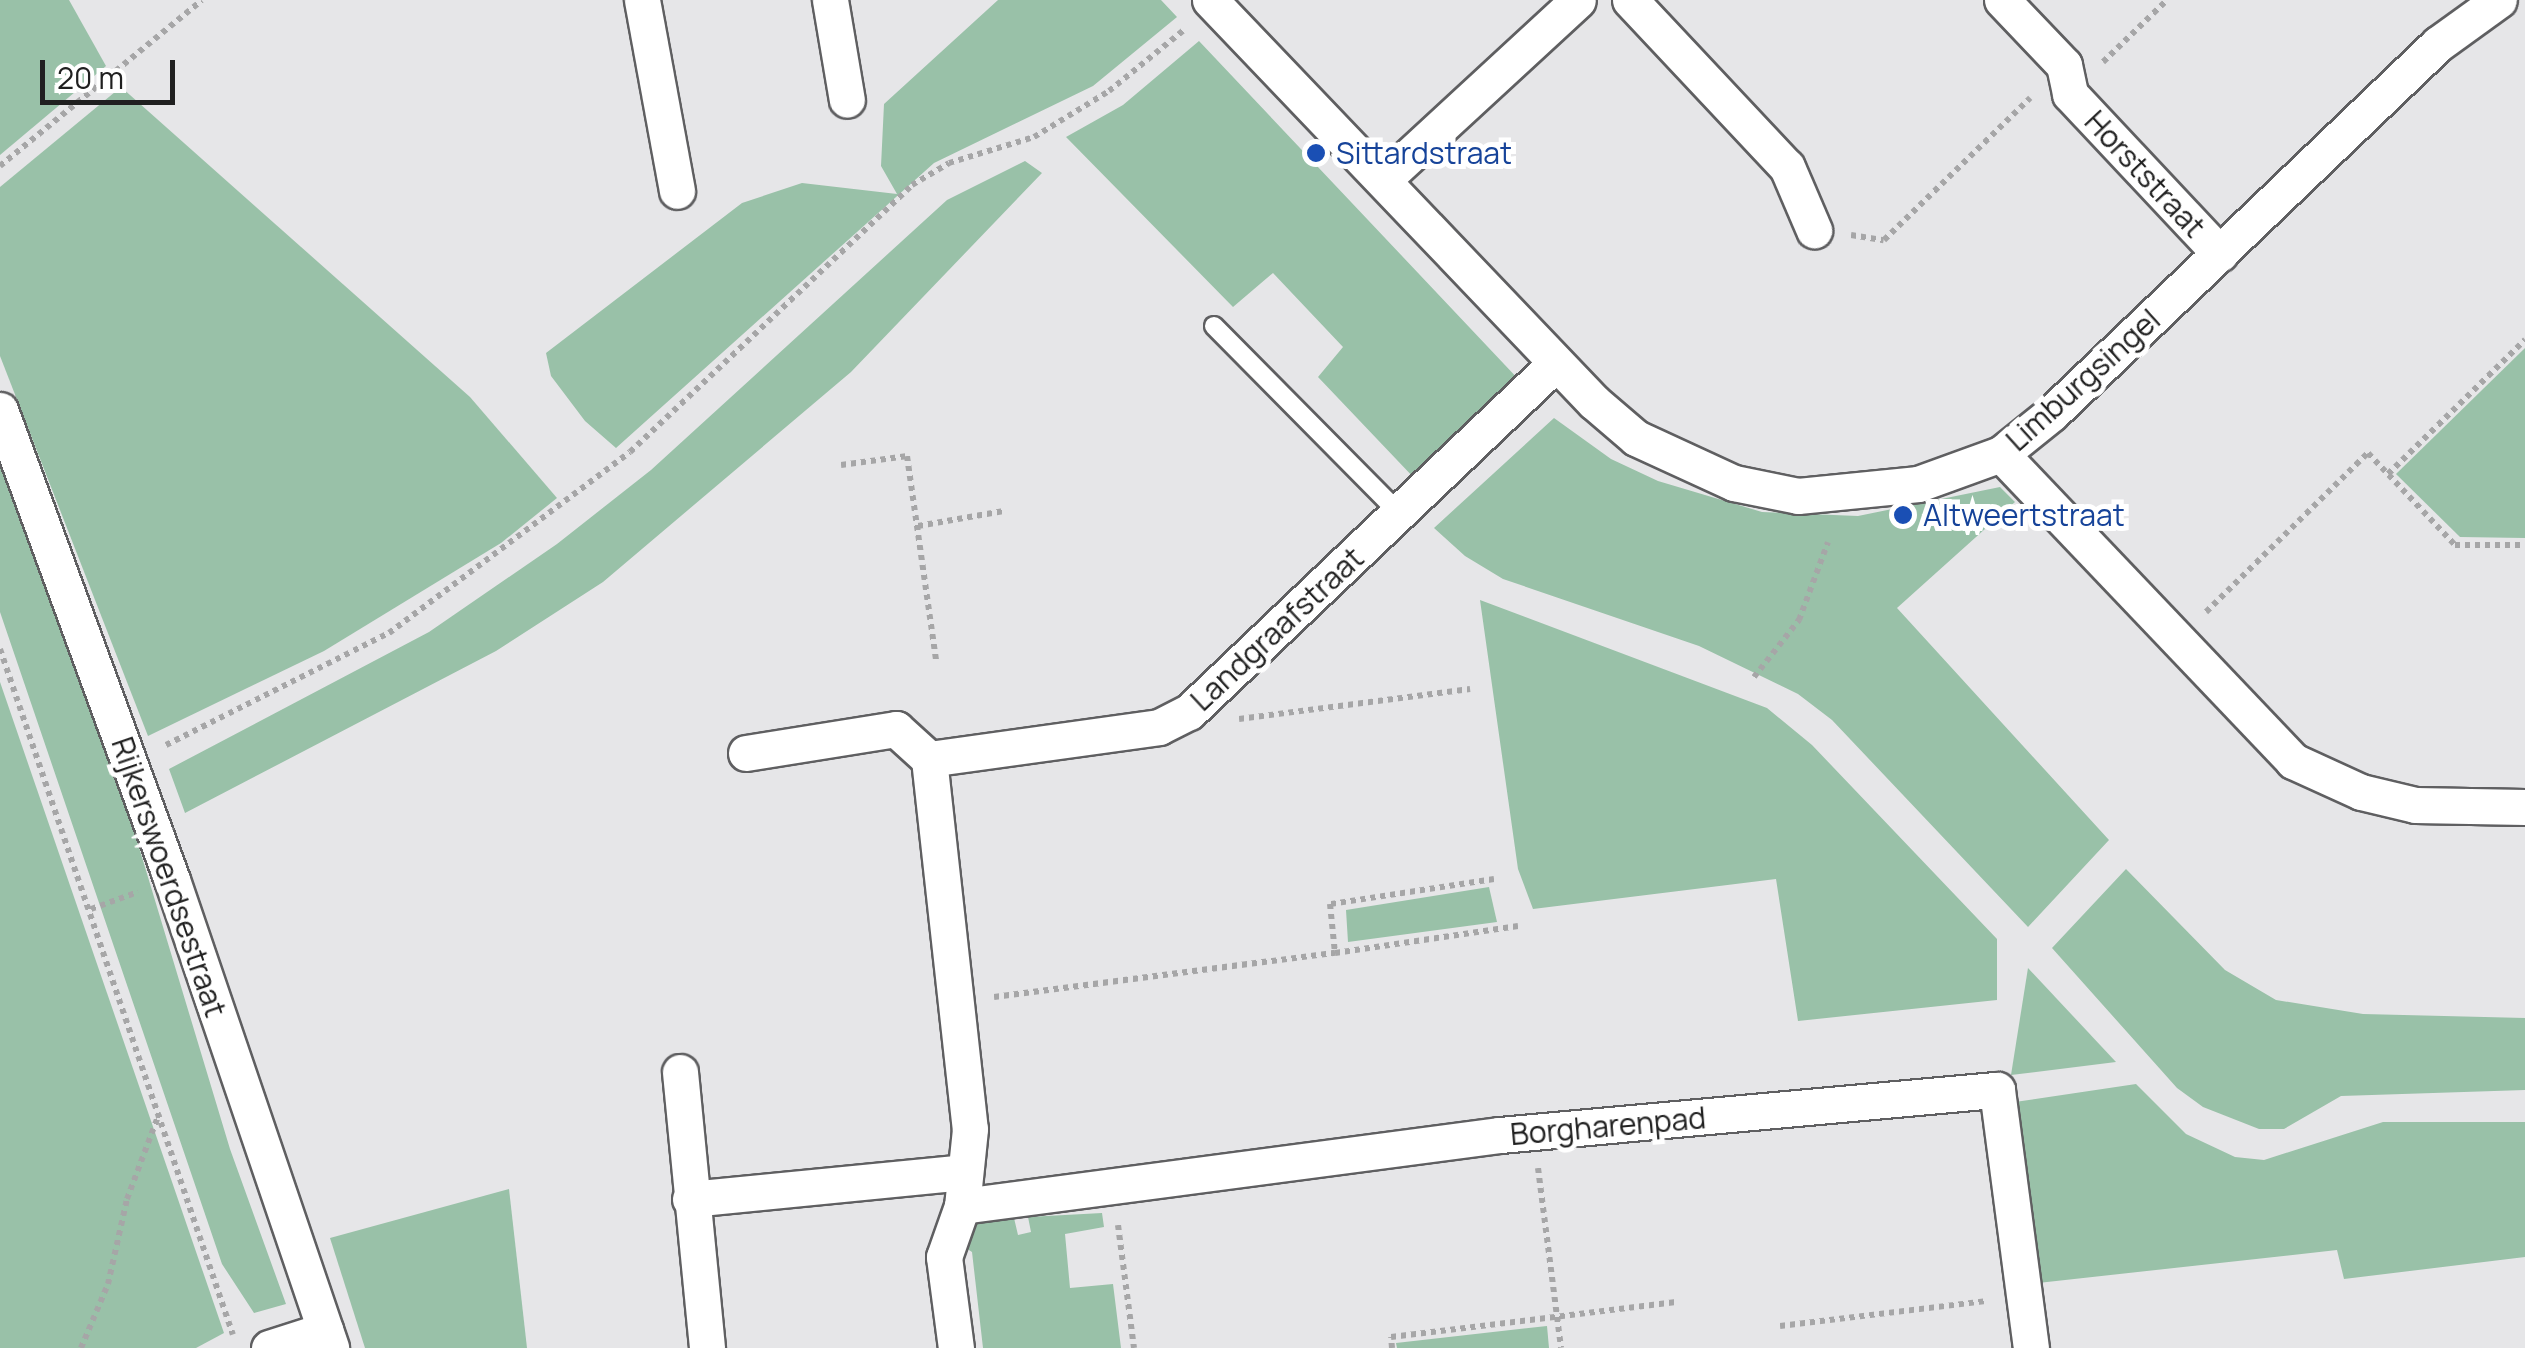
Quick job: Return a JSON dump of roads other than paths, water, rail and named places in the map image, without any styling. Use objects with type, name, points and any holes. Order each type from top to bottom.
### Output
[{"type":"street","points":[[642,0],[677,190]]},
{"type":"street","points":[[830,0],[847,100]]},
{"type":"street","points":[[1382,180],[1578,0]]},
{"type":"street","points":[[1630,0],[1787,167],[1814,230]]},
{"type":"street","name":"Horststraat","points":[[2002,0],[2064,65],[2056,90],[2220,254]]},
{"type":"street","name":"Limburgsingel","points":[[1212,2],[1556,363],[1636,438],[1734,483],[1798,496],[1918,484],[2001,454],[2220,254],[2438,44],[2499,0]]},
{"type":"street","name":"Landgraafstraat","points":[[929,759],[1159,727],[1212,692],[1556,363]]},
{"type":"street","name":"Rijkerswoerdsestraat","points":[[0,410],[127,759],[328,1339]]},
{"type":"street","points":[[2001,454],[2293,761],[2361,792],[2415,805],[2525,807]]},
{"type":"street","points":[[746,753],[896,730],[929,759],[960,1002],[970,1129],[963,1189],[944,1256],[956,1348]]},
{"type":"street","points":[[680,1072],[707,1348]]},
{"type":"street","name":"Borgharenpad","points":[[963,1189],[1113,1186],[1543,1132],[1997,1090],[2030,1348]]},
{"type":"street","points":[[690,1199],[963,1189]]},
{"type":"street","points":[[269,1348],[328,1339]]},
{"type":"lane","points":[[1214,326],[1400,514]]},
{"type":"place","name":"Sittardstraat","points":[[1316,153]]},
{"type":"place","name":"Altweertstraat","points":[[1903,515]]}]
